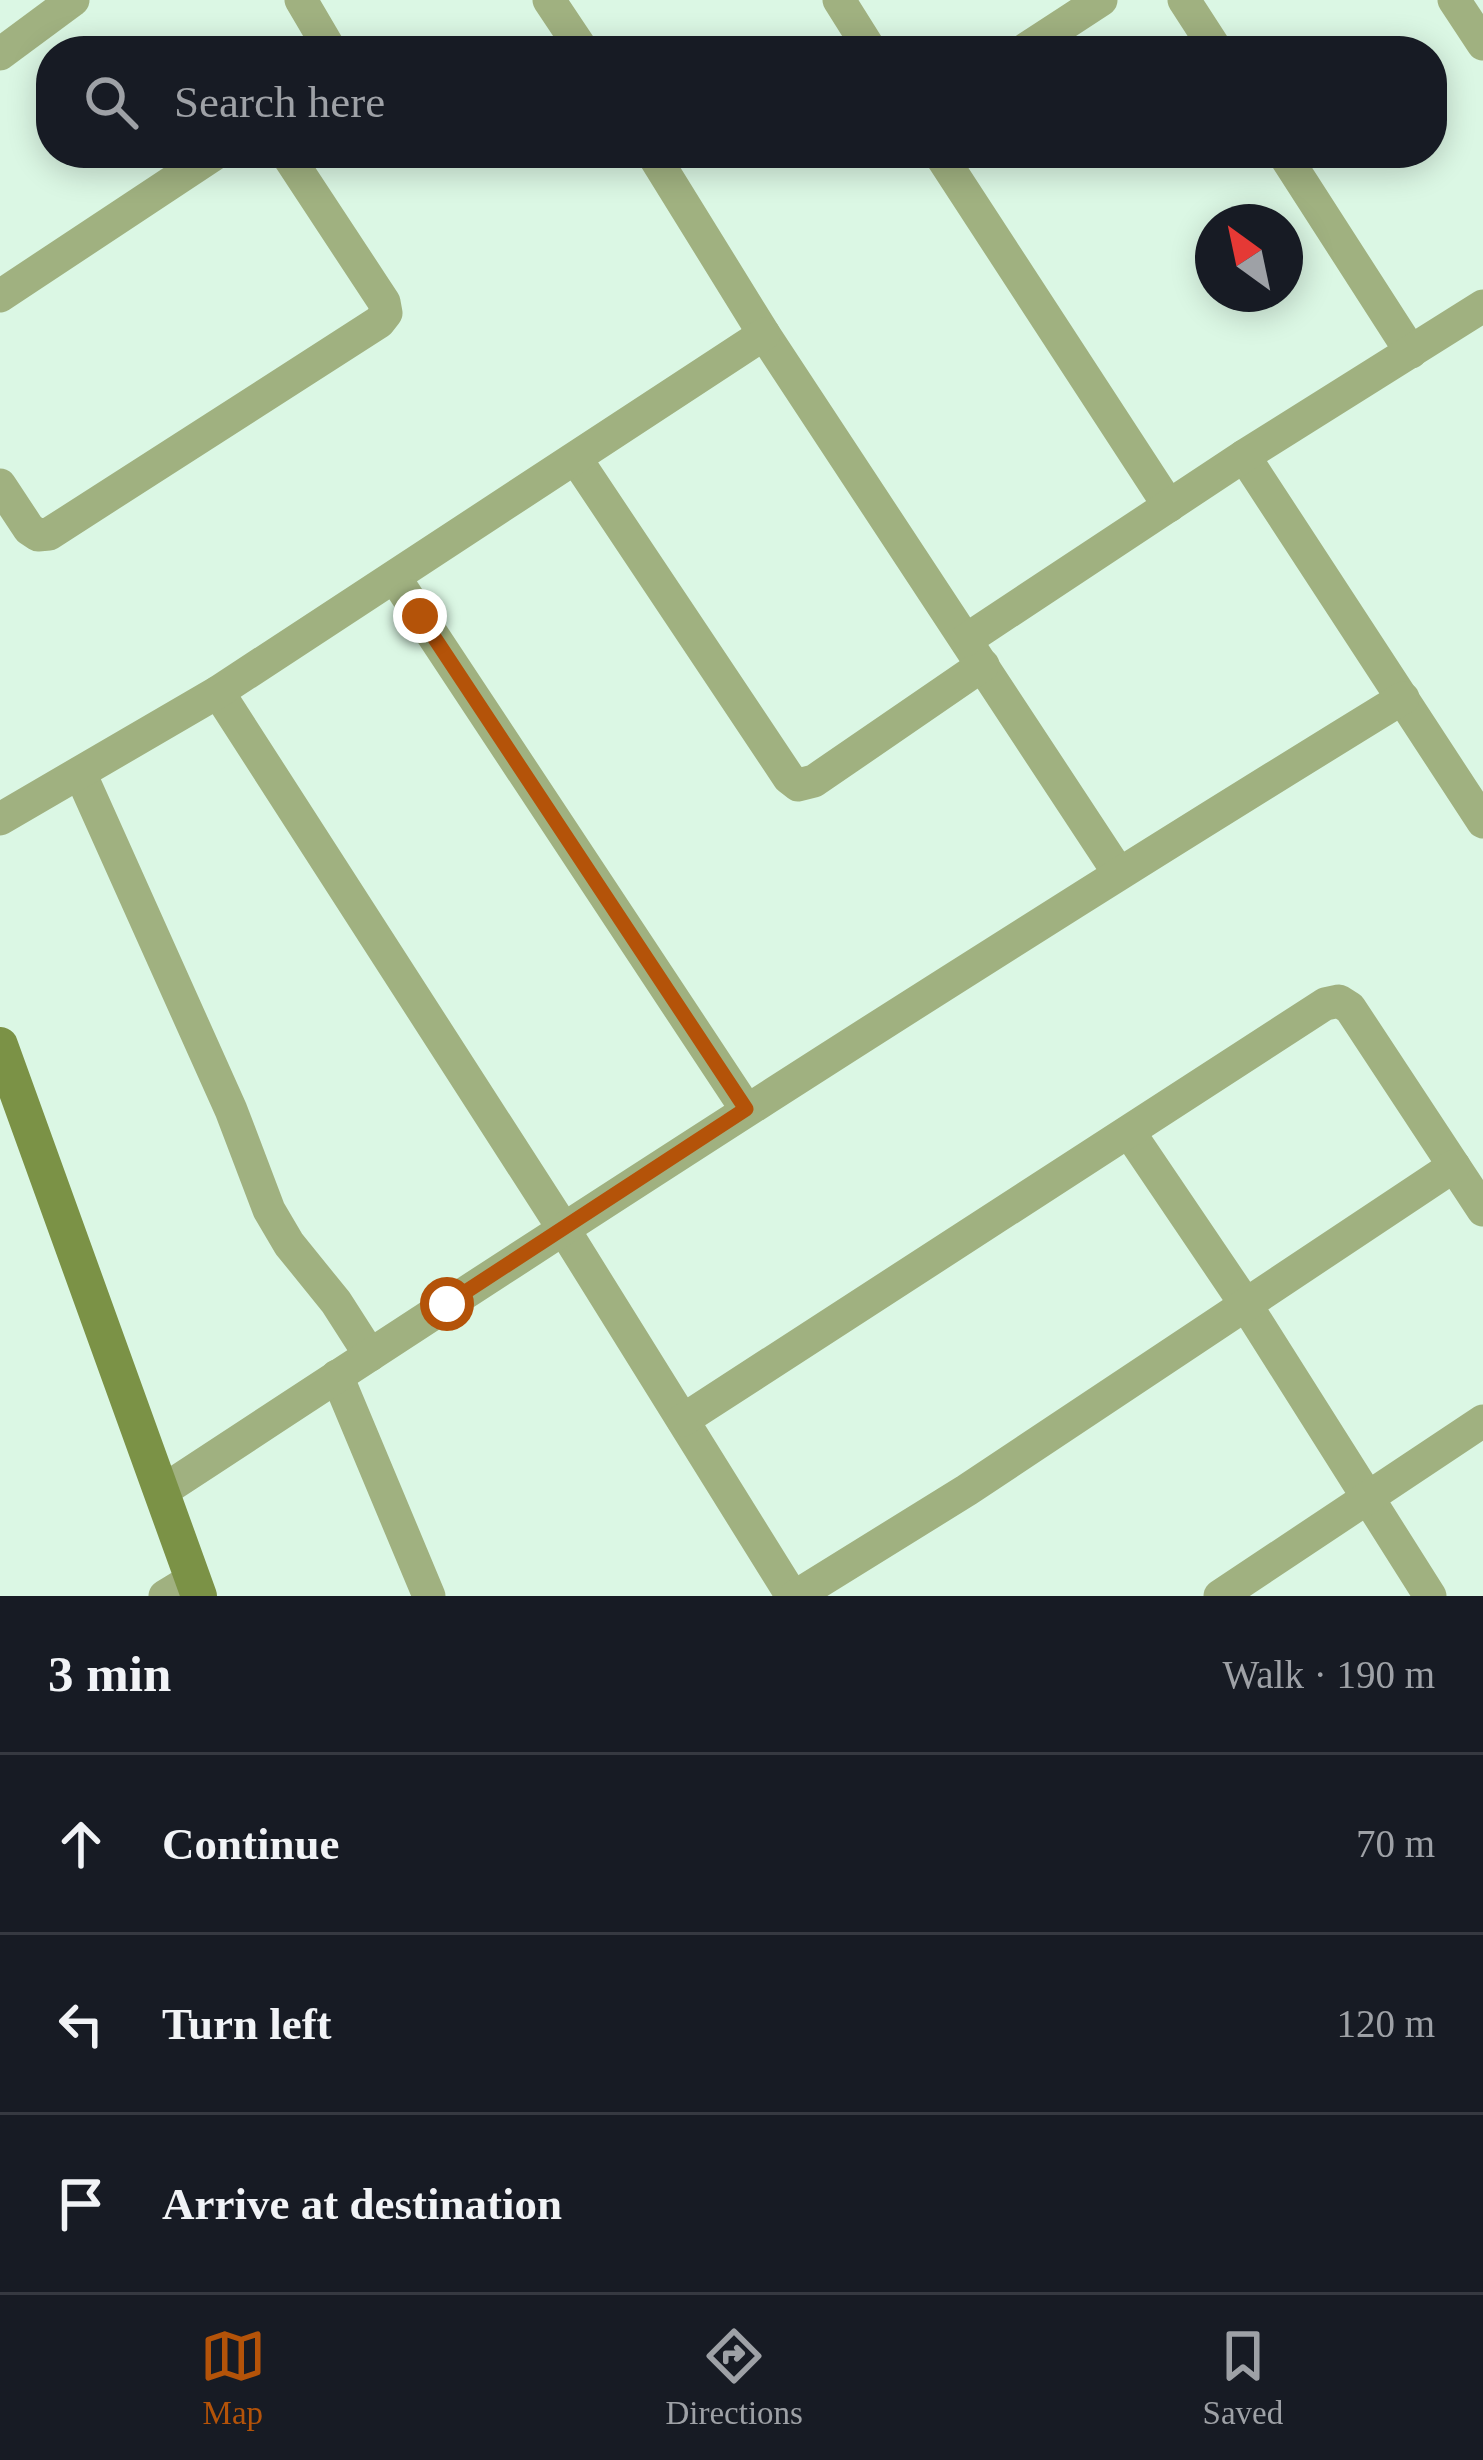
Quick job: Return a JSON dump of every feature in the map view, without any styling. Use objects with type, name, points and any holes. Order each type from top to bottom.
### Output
[{"type":"street","points":[[0,54],[74,0]]},
{"type":"street","points":[[301,0],[322,36]]},
{"type":"street","points":[[549,0],[574,36]]},
{"type":"street","points":[[838,0],[856,36]]},
{"type":"street","points":[[1047,36],[1101,0]]},
{"type":"street","points":[[1184,0],[1207,36]]},
{"type":"street","points":[[1454,0],[1483,44]]},
{"type":"street","points":[[0,296],[193,168]]},
{"type":"street","points":[[0,484],[28,529],[38,536],[49,534],[379,322],[386,314],[384,302],[296,168]]},
{"type":"street","points":[[673,168],[764,334],[1118,872]]},
{"type":"street","points":[[949,168],[1168,506]]},
{"type":"street","points":[[1293,168],[1411,352]]},
{"type":"street","points":[[576,459],[798,785],[814,781],[1168,506],[1483,306]]},
{"type":"street","points":[[0,818],[218,692],[764,334]]},
{"type":"street","points":[[1244,455],[1483,822]]},
{"type":"street","points":[[395,578],[746,1109]]},
{"type":"street","points":[[218,692],[794,1596],[968,1490],[1454,1166]]},
{"type":"street","points":[[161,1492],[746,1109],[1118,872],[1403,698]]},
{"type":"street","points":[[80,773],[232,1110],[269,1210],[370,1355]]},
{"type":"street","points":[[683,1420],[1324,1004],[1339,1000],[1350,1007],[1483,1210]]},
{"type":"street","points":[[0,1045],[161,1492],[186,1590]]},
{"type":"street","points":[[1130,1132],[1430,1596]]},
{"type":"street","points":[[337,1376],[429,1596]]},
{"type":"street","points":[[1220,1596],[1483,1421]]},
{"type":"route","points":[[420,616],[746,1109],[447,1304]]}]
